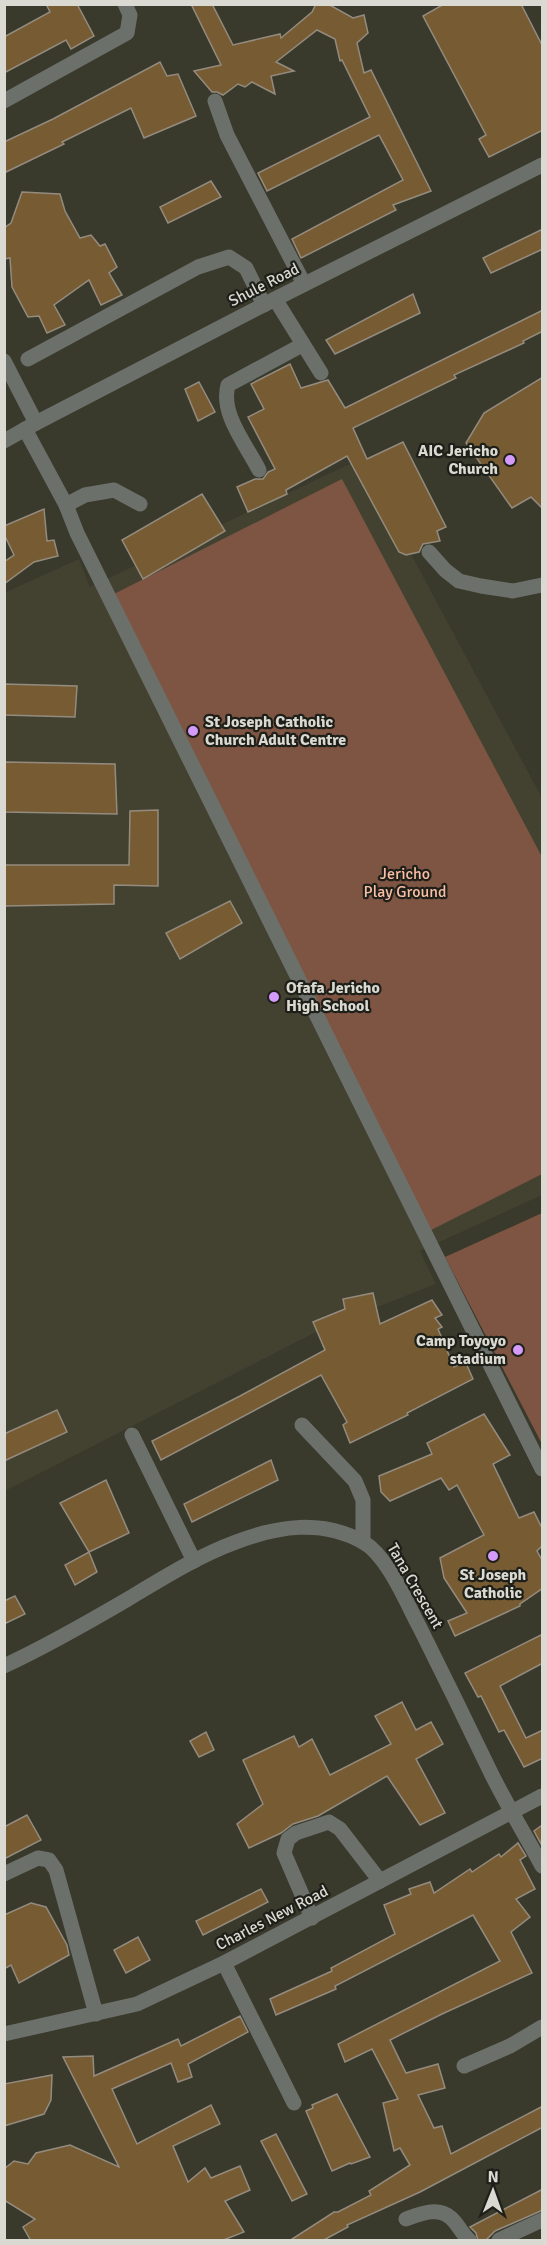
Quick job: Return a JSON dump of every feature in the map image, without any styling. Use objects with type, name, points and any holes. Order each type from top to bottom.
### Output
[{"type":"street","points":[[4,101],[127,33],[130,15],[125,4]]},
{"type":"street","points":[[215,101],[227,135],[304,284]]},
{"type":"street","name":"Shule Road","points":[[4,441],[304,284],[543,165]]},
{"type":"street","points":[[28,359],[198,267],[228,257],[246,268],[321,373]]},
{"type":"street","points":[[259,470],[226,409],[225,395],[228,385],[302,345]]},
{"type":"street","points":[[4,362],[77,533],[543,1469]]},
{"type":"street","points":[[66,505],[85,495],[114,490],[140,504]]},
{"type":"street","points":[[429,552],[445,570],[459,581],[513,591],[543,585]]},
{"type":"street","points":[[302,1425],[355,1481],[363,1500],[363,1542]]},
{"type":"street","points":[[132,1435],[194,1561]]},
{"type":"street","name":"Tana Crescent","points":[[4,1666],[67,1634],[194,1561],[234,1542],[284,1527],[322,1528],[363,1542],[376,1551],[407,1604],[512,1812],[543,1866]]},
{"type":"street","name":"Charles New Road","points":[[4,2034],[137,2004],[312,1918],[543,1796]]},
{"type":"street","points":[[312,1918],[285,1853],[288,1839],[297,1833],[329,1822],[340,1829],[380,1881]]},
{"type":"street","points":[[4,1874],[38,1858],[49,1860],[56,1870],[96,2014]]},
{"type":"street","points":[[224,1963],[294,2103]]},
{"type":"street","points":[[464,2066],[510,2046],[543,2027]]},
{"type":"street","points":[[406,2218],[429,2211],[440,2212],[451,2217],[469,2241]]},
{"type":"street","points":[[499,2241],[543,2220]]},
{"type":"shaded area","name":"Ofafa Jericho High School","points":[[360,459],[542,798],[542,1195],[420,1251],[436,1284],[324,1328],[5,1491],[4,593],[79,559],[90,587]]},
{"type":"green space","name":"Jericho Play Ground","points":[[342,479],[542,857],[542,1174],[429,1231],[110,596]]},
{"type":"green space","name":"Camp Toyoyo stadium","points":[[542,1213],[542,1444],[445,1257]]},
{"type":"building","points":[[46,4],[77,4],[94,36],[71,49],[66,40],[4,73],[4,37],[50,12]]},
{"type":"building","points":[[191,4],[212,4],[233,45],[280,34],[281,38],[312,12],[316,4],[328,4],[353,18],[364,15],[368,33],[357,43],[364,73],[371,70],[431,191],[393,205],[396,210],[301,258],[292,239],[403,180],[379,135],[267,191],[258,173],[370,117],[342,60],[340,61],[335,39],[317,30],[276,62],[294,71],[271,76],[275,94],[252,82],[245,87],[238,84],[223,95],[212,92],[194,71],[221,65]]},
{"type":"building","points":[[444,4],[521,4],[543,47],[543,130],[489,157],[479,139],[486,135],[423,16]]},
{"type":"building","points":[[160,62],[167,76],[178,74],[196,116],[144,138],[131,108],[4,173],[4,142],[53,119]]},
{"type":"building","points":[[211,181],[221,197],[168,223],[160,207]]},
{"type":"building","points":[[22,192],[60,194],[65,211],[80,238],[91,235],[100,246],[105,244],[117,267],[109,273],[122,295],[101,305],[89,280],[54,305],[65,325],[47,333],[39,316],[28,317],[12,287],[10,258],[4,259],[4,228],[11,223]]},
{"type":"building","points":[[543,229],[543,249],[491,273],[483,258]]},
{"type":"building","points":[[413,294],[420,313],[335,354],[326,340]]},
{"type":"building","points":[[543,310],[543,331],[523,341],[524,343],[454,375],[456,378],[353,428],[367,459],[403,442],[446,527],[437,531],[440,541],[423,544],[419,552],[406,555],[399,552],[347,456],[286,490],[287,494],[248,512],[237,487],[255,479],[263,479],[268,472],[275,469],[248,417],[264,409],[251,384],[290,364],[301,388],[328,380],[345,408]]},
{"type":"building","name":"AIC Jericho Church","points":[[543,377],[543,509],[531,497],[512,508],[466,443],[484,413]]},
{"type":"building","points":[[199,382],[215,412],[198,421],[185,389]]},
{"type":"building","points":[[202,494],[225,531],[143,579],[122,540]]},
{"type":"building","points":[[44,509],[47,541],[54,540],[58,556],[34,562],[4,584],[4,562],[14,555],[4,534],[4,526]]},
{"type":"building","points":[[4,684],[77,686],[75,717],[4,715]]},
{"type":"building","points":[[4,762],[115,764],[117,814],[4,812]]},
{"type":"building","points":[[158,810],[158,886],[114,885],[114,904],[4,906],[4,865],[129,865],[130,811]]},
{"type":"building","points":[[230,901],[242,923],[180,959],[166,933]]},
{"type":"building","points":[[373,1293],[380,1324],[432,1300],[442,1315],[435,1318],[442,1327],[438,1329],[454,1367],[465,1361],[473,1379],[407,1413],[408,1415],[350,1443],[343,1425],[347,1422],[321,1375],[161,1460],[152,1441],[325,1350],[313,1322],[345,1309],[343,1299]]},
{"type":"building","points":[[57,1410],[67,1432],[4,1461],[4,1434]]},
{"type":"building","points":[[484,1414],[510,1455],[493,1464],[519,1518],[534,1512],[543,1530],[543,1545],[537,1551],[543,1562],[543,1588],[520,1606],[455,1636],[448,1621],[467,1613],[444,1578],[440,1558],[484,1535],[457,1485],[449,1490],[441,1478],[390,1501],[381,1492],[379,1476],[432,1454],[427,1443]]},
{"type":"building","points":[[271,1460],[278,1480],[192,1522],[184,1504]]},
{"type":"building","points":[[106,1480],[129,1533],[89,1552],[60,1503]]},
{"type":"building","points":[[89,1552],[97,1572],[75,1585],[65,1565]]},
{"type":"building","points":[[15,1596],[25,1614],[4,1624],[4,1601]]},
{"type":"building","points":[[543,1634],[543,1663],[500,1686],[526,1738],[543,1730],[543,1758],[524,1767],[504,1730],[499,1732],[481,1696],[478,1697],[465,1673]]},
{"type":"building","points":[[402,1702],[416,1730],[431,1722],[443,1744],[416,1759],[445,1813],[420,1825],[387,1776],[318,1816],[293,1824],[281,1833],[249,1848],[237,1824],[263,1804],[243,1760],[294,1736],[299,1747],[312,1739],[330,1775],[391,1744],[375,1716]]},
{"type":"building","points":[[206,1732],[214,1750],[199,1757],[190,1741]]},
{"type":"building","points":[[27,1815],[41,1840],[4,1859],[4,1827]]},
{"type":"building","points":[[541,1826],[543,1828],[541,1844],[534,1831]]},
{"type":"building","points":[[518,1843],[526,1856],[520,1860],[535,1889],[516,1899],[530,1917],[511,1932],[532,1973],[390,2040],[406,2073],[438,2064],[445,2088],[418,2095],[434,2128],[442,2126],[451,2154],[543,2106],[543,2127],[420,2192],[347,2225],[348,2227],[322,2241],[289,2241],[334,2212],[371,2195],[369,2191],[410,2165],[400,2148],[394,2151],[383,2103],[398,2099],[372,2049],[345,2062],[338,2044],[500,1961],[473,1915],[335,1986],[336,1989],[276,2015],[270,1999],[332,1971],[331,1968],[395,1934],[384,1905],[411,1894],[409,1889],[430,1882],[434,1893],[470,1869],[472,1872],[499,1854],[501,1857]]},
{"type":"building","points":[[261,1889],[268,1902],[203,1935],[196,1921]]},
{"type":"building","points":[[31,1903],[46,1907],[67,1945],[69,1955],[19,1983],[11,1965],[4,1969],[4,1915]]},
{"type":"building","points":[[138,1937],[150,1960],[126,1973],[114,1950]]},
{"type":"building","points":[[240,2016],[248,2032],[188,2064],[192,2077],[178,2082],[171,2063],[112,2089],[137,2144],[211,2105],[220,2124],[173,2146],[188,2182],[205,2168],[211,2178],[240,2166],[250,2190],[225,2201],[244,2232],[221,2241],[31,2241],[23,2227],[35,2219],[4,2200],[4,2169],[14,2161],[28,2164],[36,2153],[70,2145],[119,2167],[63,2057],[93,2056],[94,2076],[178,2039],[181,2046]]},
{"type":"building","points":[[52,2075],[51,2100],[44,2114],[4,2126],[4,2084]]},
{"type":"building","points":[[337,2094],[370,2157],[332,2171],[306,2111],[313,2108],[312,2105]]},
{"type":"building","points":[[276,2134],[307,2194],[292,2201],[261,2141]]},
{"type":"building","points":[[543,2189],[543,2210],[495,2231],[485,2241],[478,2241],[476,2233],[470,2227]]},
{"type":"place","name":"AIC Jericho Church","points":[[510,460]]},
{"type":"place","name":"St Joseph Catholic Church Adult Centre","points":[[193,731]]},
{"type":"place","name":"Ofafa Jericho High School","points":[[274,997]]},
{"type":"place","name":"Camp Toyoyo stadium","points":[[518,1350]]},
{"type":"place","name":"St Joseph Catholic","points":[[493,1556]]}]
